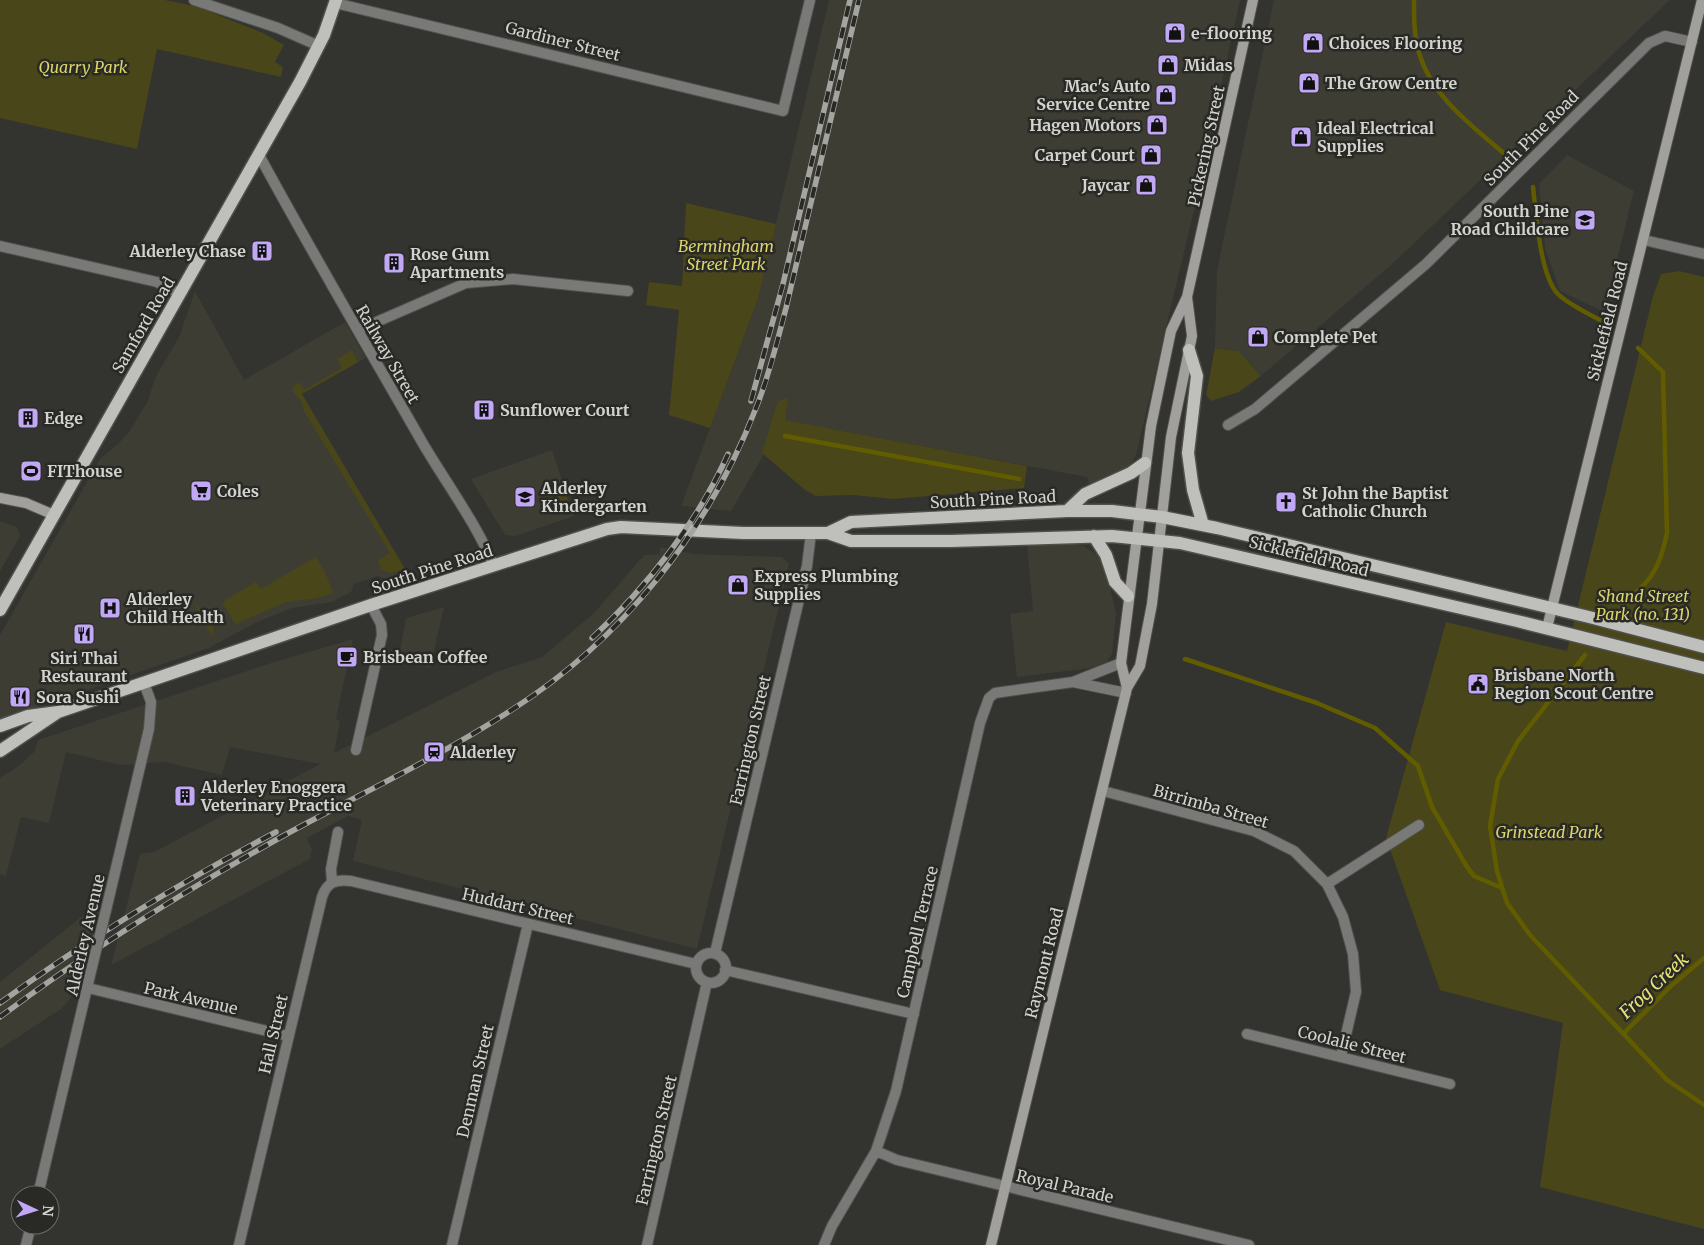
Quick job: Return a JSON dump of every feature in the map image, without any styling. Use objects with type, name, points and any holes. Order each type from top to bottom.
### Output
[{"type":"main road","name":"Pickering Street","points":[[1136,538],[1145,463],[1171,331],[1187,297],[1253,0]]},
{"type":"main road","points":[[1692,42],[1702,0]]},
{"type":"main road","name":"Samford Road","points":[[0,610],[319,46],[335,1]]},
{"type":"main road","name":"Sicklefield Road","points":[[1159,540],[1209,548],[1547,628],[1692,42]]},
{"type":"main road","name":"Pickering Street","points":[[1162,516],[1171,437],[1192,336],[1187,297]]},
{"type":"main road","points":[[1188,350],[1197,376],[1188,454],[1193,490],[1203,524]]},
{"type":"main road","points":[[1067,510],[1085,494],[1131,473],[1145,463]]},
{"type":"main road","points":[[0,498],[26,503],[54,515]]},
{"type":"main road","name":"South Pine Road","points":[[828,533],[851,522],[1067,510],[1162,516]]},
{"type":"main road","name":"Sicklefield Road","points":[[1162,516],[1203,524],[1552,608]]},
{"type":"main road","name":"Raymont Road","points":[[991,1245],[1127,691],[1140,666],[1154,592],[1162,516]]},
{"type":"main road","name":"South Pine Road","points":[[0,726],[28,716],[58,712],[371,605],[615,527],[657,527],[743,533],[828,533],[851,541],[1094,536],[1159,540]]},
{"type":"main road","points":[[1094,536],[1106,555],[1115,582],[1128,596]]},
{"type":"main road","name":"Raymont Road","points":[[1127,691],[1121,663],[1136,538]]},
{"type":"main road","points":[[1552,608],[1704,647]]},
{"type":"main road","points":[[1547,628],[1704,668]]},
{"type":"main road","name":"South Pine Road","points":[[0,751],[58,712]]},
{"type":"street","points":[[194,0],[278,28],[319,46]]},
{"type":"street","name":"Gardiner Street","points":[[335,1],[783,111],[810,0]]},
{"type":"street","name":"South Pine Road","points":[[1228,425],[1255,409],[1426,264],[1649,43],[1665,36],[1692,42]]},
{"type":"street","name":"Railway Street","points":[[259,154],[428,453],[474,522],[494,566]]},
{"type":"street","points":[[1644,240],[1704,254]]},
{"type":"street","points":[[0,246],[157,282],[180,294]]},
{"type":"street","points":[[358,330],[466,283],[513,279],[628,290]]},
{"type":"street","name":"Farrington Street","points":[[715,953],[807,566],[811,533]]},
{"type":"street","points":[[356,750],[381,642],[382,626],[371,605]]},
{"type":"street","name":"Campbell Terrace","points":[[824,1245],[832,1226],[876,1151],[896,1091],[980,723],[989,698],[995,693],[1008,690],[1073,682],[1121,663]]},
{"type":"street","name":"Alderley Avenue","points":[[40,1185],[150,722],[151,702],[144,682]]},
{"type":"street","name":"Campbell Terrace","points":[[1073,682],[1127,691]]},
{"type":"street","name":"Birrimba Street","points":[[1102,791],[1254,831],[1294,851],[1327,884],[1343,917],[1353,954],[1356,992],[1341,1056]]},
{"type":"street","points":[[1327,884],[1419,825]]},
{"type":"street","name":"Hall Street","points":[[239,1245],[322,897],[325,888],[332,882],[331,870],[338,832]]},
{"type":"street","name":"Huddart Street","points":[[332,882],[339,880],[351,881],[696,964]]},
{"type":"street","name":"Denman Street","points":[[452,1245],[528,924]]},
{"type":"street","points":[[715,953],[724,960],[725,970],[719,980],[708,982],[698,976],[696,964],[703,954],[715,953]]},
{"type":"street","points":[[725,970],[914,1014]]},
{"type":"street","name":"Farrington Street","points":[[647,1245],[708,982]]},
{"type":"street","name":"Park Avenue","points":[[88,988],[288,1036]]},
{"type":"street","name":"Coolalie Street","points":[[1247,1034],[1450,1084]]},
{"type":"street","name":"Royal Parade","points":[[876,1151],[897,1160],[1249,1245]]},
{"type":"shaded area","points":[[829,0],[1240,0],[1198,193],[1136,455],[1129,468],[1090,487],[1087,477],[784,420],[731,511],[681,506],[758,299]]},
{"type":"shaded area","points":[[1274,0],[1670,0],[1390,266],[1261,376],[1239,351],[1215,348],[1217,270]]},
{"type":"shaded area","name":"South Pine Road Childcare","points":[[1567,155],[1634,191],[1604,312],[1560,291],[1545,248],[1539,184]]},
{"type":"shaded area","points":[[195,291],[244,380],[345,322],[366,358],[302,394],[409,576],[391,581],[378,576],[354,584],[351,592],[332,602],[292,608],[255,623],[209,648],[0,720],[0,635],[100,459],[129,432],[148,401],[155,378],[179,337]]},
{"type":"shaded area","name":"Alderley Kindergarten","points":[[552,450],[574,516],[516,536],[505,535],[471,479]]},
{"type":"shaded area","points":[[0,521],[17,527],[20,536],[0,571]]},
{"type":"shaded area","points":[[1073,544],[1084,546],[1097,555],[1106,570],[1116,614],[1112,654],[1106,663],[1099,667],[1017,677],[1010,614],[1033,611],[1027,545]]},
{"type":"shaded area","points":[[660,547],[694,554],[782,557],[789,564],[697,949],[353,861],[362,820],[348,816],[307,838],[312,849],[310,859],[111,965],[140,854],[154,852],[320,764],[230,747],[222,775],[164,762],[120,765],[66,752],[49,823],[21,817],[6,876],[0,874],[0,778],[20,765],[34,752],[38,740],[271,663],[353,639],[336,719],[340,721],[334,753],[496,672],[542,657],[594,613],[644,555],[660,554]]},
{"type":"shaded area","points":[[444,607],[430,668],[398,661],[406,618]]},
{"type":"shaded area","points":[[99,910],[82,980],[77,981],[73,995],[61,1009],[0,1049],[0,982],[81,917]]},
{"type":"green space","name":"Quarry Park","points":[[0,0],[165,0],[198,7],[263,33],[284,45],[275,62],[283,67],[281,77],[157,49],[137,149],[0,118]]},
{"type":"green space","name":"Bermingham Street Park","points":[[686,203],[776,224],[758,299],[710,428],[669,415],[679,310],[646,305],[649,282],[682,286]]},
{"type":"green space","name":"Grinstead Park","points":[[1679,271],[1704,277],[1704,1229],[1540,1187],[1563,1023],[1440,990],[1386,838],[1446,622],[1567,651],[1653,296],[1661,274]]},
{"type":"green space","points":[[1215,348],[1239,351],[1261,376],[1239,392],[1211,401],[1206,395]]},
{"type":"green space","points":[[352,351],[358,362],[302,394],[405,569],[391,573],[381,570],[378,560],[390,553],[304,411],[301,401],[293,392],[293,387],[299,382],[304,390],[342,368],[337,359]]},
{"type":"green space","points":[[788,398],[785,420],[1027,466],[1024,488],[893,499],[853,495],[816,496],[805,490],[762,453],[776,407],[779,401]]},
{"type":"green space","points":[[563,485],[569,505],[552,510],[546,491]]},
{"type":"green space","points":[[316,557],[326,574],[333,593],[317,598],[286,602],[236,624],[234,622],[223,604],[225,600],[256,582],[261,589]]},
{"type":"green space","points":[[193,602],[205,613],[211,622],[214,631],[212,636]]},
{"type":"waterway","points":[[1414,0],[1417,47],[1425,69],[1444,98],[1456,111],[1508,157]]},
{"type":"waterway","points":[[1533,187],[1537,227],[1546,272],[1551,284],[1557,293],[1567,301],[1604,322]]},
{"type":"waterway","points":[[1621,608],[1652,575],[1664,547],[1667,533],[1663,372],[1638,348]]},
{"type":"waterway","points":[[785,436],[1019,479]]},
{"type":"waterway","points":[[1585,655],[1518,741],[1498,779],[1490,826],[1497,871],[1507,903],[1530,935],[1667,1080],[1704,1105]]},
{"type":"waterway","points":[[1185,659],[1317,703],[1375,728],[1418,766],[1432,807],[1474,876],[1502,888]]},
{"type":"waterway","name":"Frog Creek","points":[[1623,1034],[1672,985],[1704,958]]},
{"type":"railway","points":[[751,401],[783,284],[850,0]]},
{"type":"railway","points":[[0,1017],[68,968],[210,878],[283,836],[454,745],[510,711],[551,683],[589,651],[624,617],[657,579],[687,540],[713,498],[736,454],[761,396],[786,308],[859,0]]},
{"type":"railway","points":[[592,638],[632,597],[669,553],[716,480],[728,454]]},
{"type":"railway","points":[[0,1003],[100,934],[204,871],[276,832]]},
{"type":"place","name":"e-flooring","points":[[1175,33]]},
{"type":"place","name":"Choices Flooring","points":[[1313,43]]},
{"type":"place","name":"Midas","points":[[1168,65]]},
{"type":"place","name":"The Grow Centre","points":[[1309,83]]},
{"type":"place","name":"Mac's Auto Service Centre","points":[[1166,95]]},
{"type":"place","name":"Hagen Motors","points":[[1157,125]]},
{"type":"place","name":"Ideal Electrical Supplies","points":[[1301,137]]},
{"type":"place","name":"Carpet Court","points":[[1151,155]]},
{"type":"place","name":"Jaycar","points":[[1146,185]]},
{"type":"place","name":"South Pine Road Childcare","points":[[1585,220]]},
{"type":"place","name":"Alderley Chase","points":[[262,251]]},
{"type":"place","name":"Rose Gum Apartments","points":[[394,263]]},
{"type":"place","name":"Complete Pet","points":[[1258,337]]},
{"type":"place","name":"Sunflower Court","points":[[484,410]]},
{"type":"place","name":"Edge","points":[[28,418]]},
{"type":"place","name":"FIThouse","points":[[31,471]]},
{"type":"place","name":"Coles","points":[[201,491]]},
{"type":"place","name":"Alderley Kindergarten","points":[[525,497]]},
{"type":"place","name":"St John the Baptist Catholic Church","points":[[1286,502]]},
{"type":"place","name":"Express Plumbing Supplies","points":[[738,585]]},
{"type":"place","name":"Alderley Child Health","points":[[110,608]]},
{"type":"place","name":"Siri Thai Restaurant","points":[[84,634]]},
{"type":"place","name":"Brisbean Coffee","points":[[347,657]]},
{"type":"place","name":"Brisbane North Region Scout Centre","points":[[1478,684]]},
{"type":"place","name":"Sora Sushi","points":[[20,697]]},
{"type":"place","name":"Alderley","points":[[434,752]]},
{"type":"place","name":"Alderley Enoggera Veterinary Practice","points":[[185,796]]},
{"type":"park label","name":"Shand Street Park (no. 131)","points":[[1643,605]]}]
